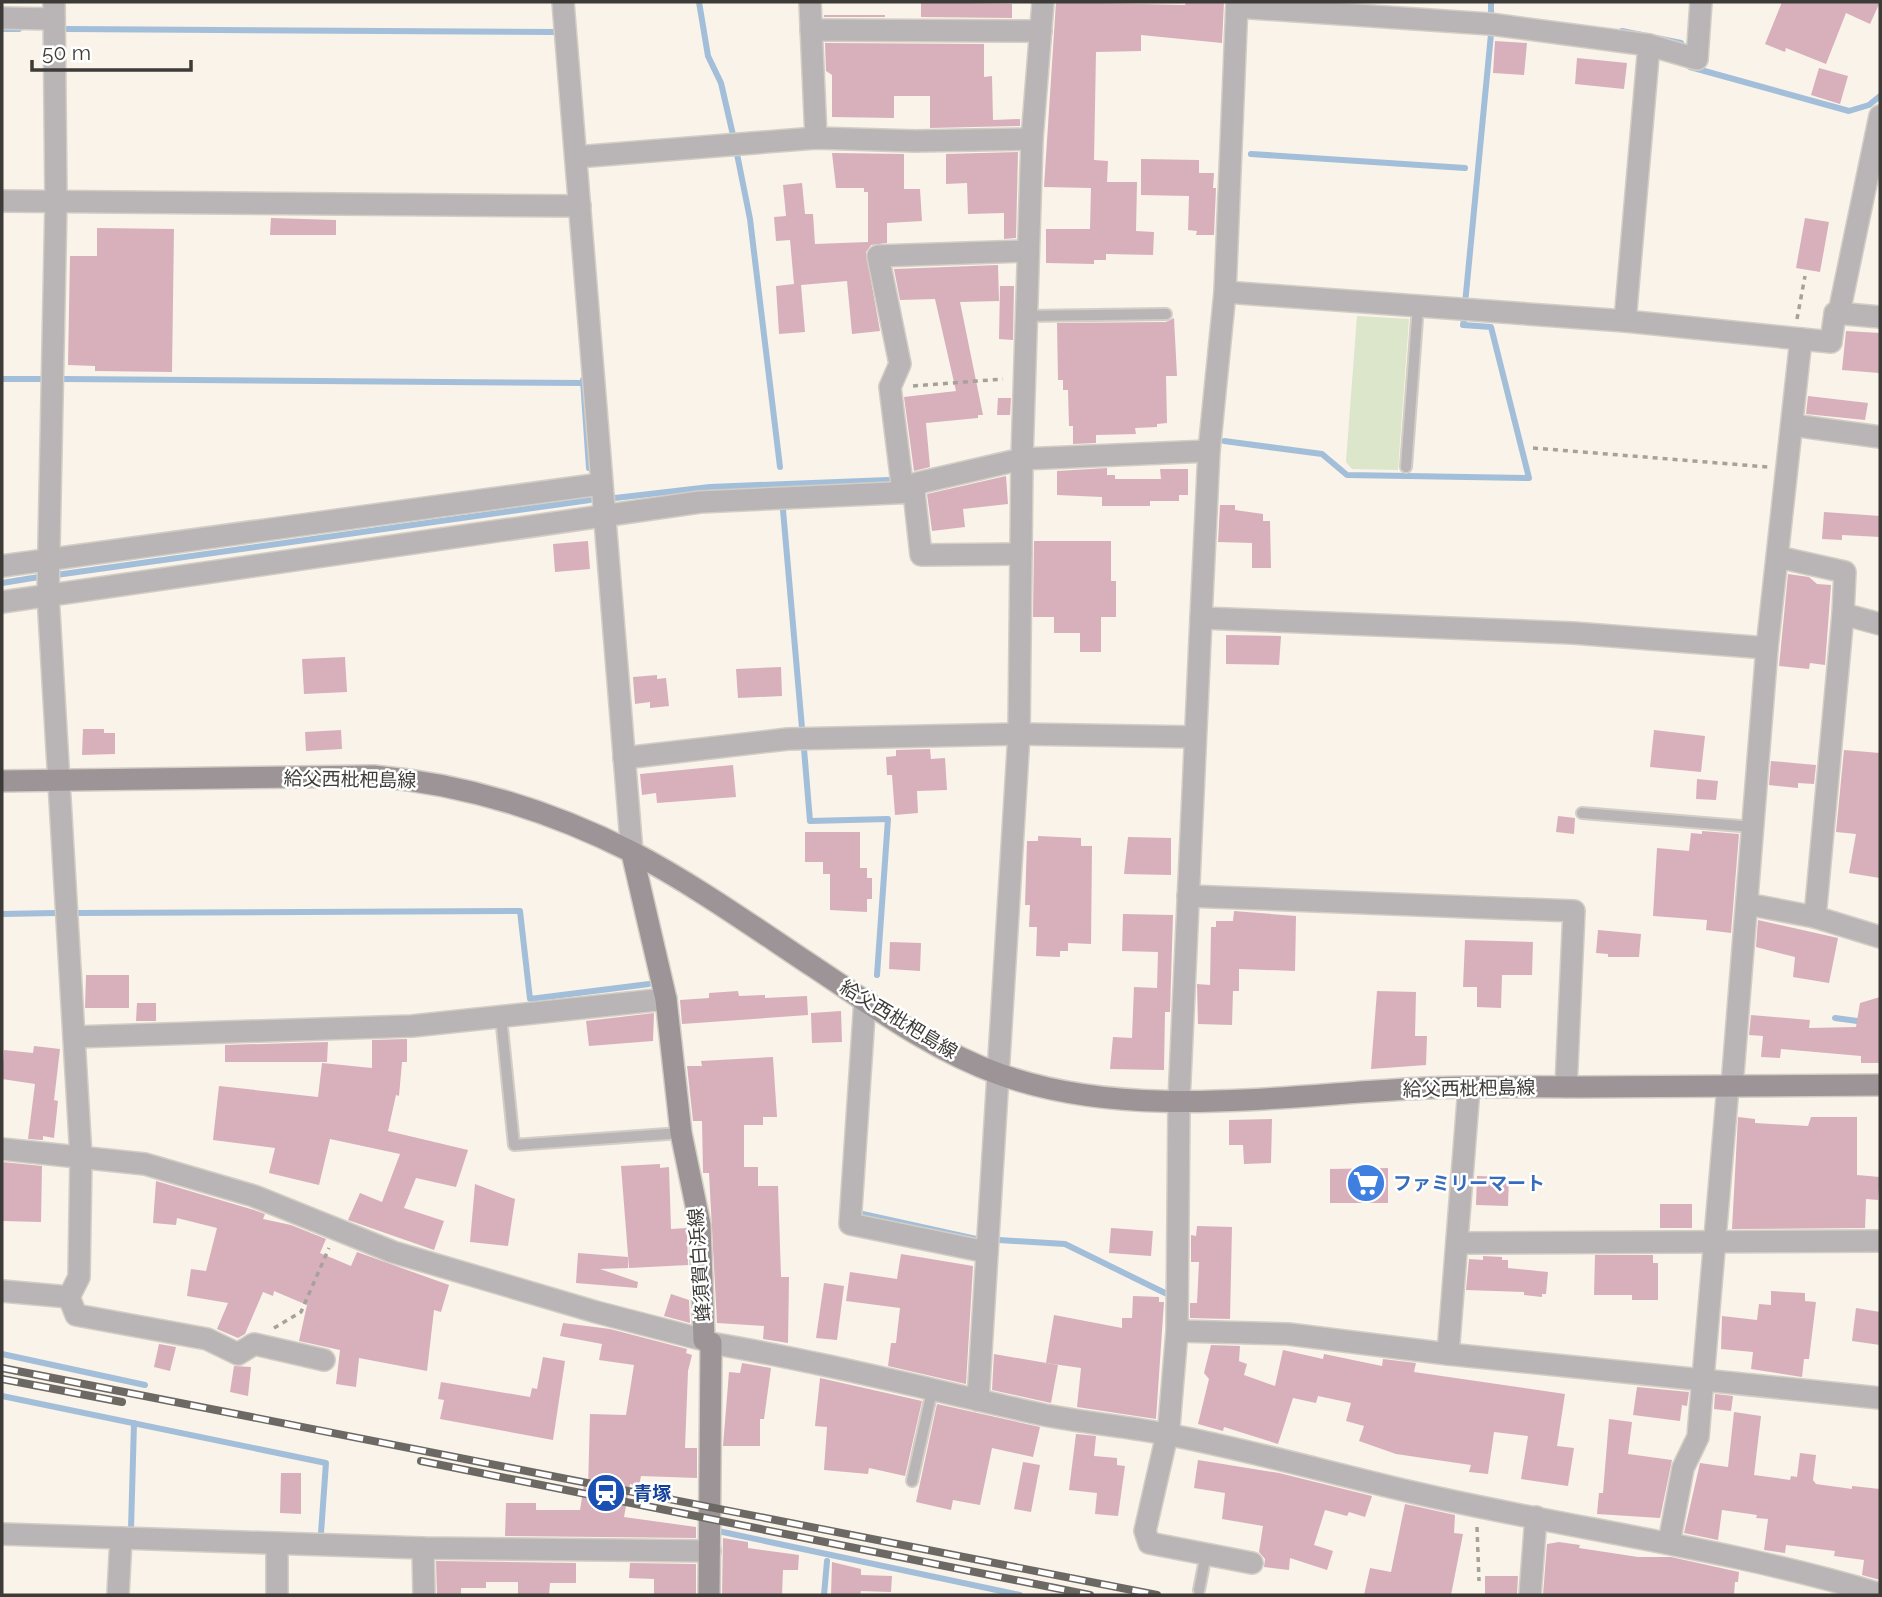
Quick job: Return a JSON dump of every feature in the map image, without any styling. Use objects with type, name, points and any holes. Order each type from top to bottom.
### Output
[{"type":"main road","name":"給父西枇杷島線","points":[[2,781],[374,776],[423,780],[523,806],[632,853],[930,1042],[998,1074],[1037,1085],[1102,1097],[1179,1101],[1469,1087],[1880,1085]]},
{"type":"main road","name":"蜂須賀白浜線","points":[[632,853],[666,999],[681,1133],[700,1225],[708,1342],[709,1595]]},
{"type":"street","points":[[563,2],[632,853]]},
{"type":"street","points":[[810,2],[816,138]]},
{"type":"street","points":[[978,1400],[1019,734],[1022,459],[1028,251],[1032,139],[1043,2]]},
{"type":"street","points":[[1252,1563],[1149,1543],[1145,1531],[1167,1434],[1177,1331],[1179,1101],[1195,737],[1209,451],[1225,292],[1237,4],[1490,24],[1649,45],[1697,59],[1701,2]]},
{"type":"street","points":[[2,18],[54,10],[56,202],[47,559],[81,1157],[79,1276],[69,1297],[76,1315],[207,1339],[238,1354],[254,1344],[324,1360]]},
{"type":"street","points":[[811,30],[1041,31]]},
{"type":"street","points":[[1625,321],[1649,45]]},
{"type":"street","points":[[1839,313],[1880,116]]},
{"type":"street","points":[[576,158],[816,138],[915,141],[1032,139]]},
{"type":"street","points":[[2,201],[580,206]]},
{"type":"street","points":[[1021,554],[921,555],[890,387],[900,364],[878,256],[1028,251]]},
{"type":"street","points":[[1225,292],[1625,321],[1830,342],[1835,313],[1880,317]]},
{"type":"street","points":[[1669,1543],[1683,1468],[1698,1437],[1747,904],[1767,648],[1792,425],[1797,339]]},
{"type":"street","points":[[1792,425],[1880,437]]},
{"type":"street","points":[[2,601],[700,502],[909,492],[918,483],[1022,459],[1209,451]]},
{"type":"street","points":[[2,566],[601,484]]},
{"type":"street","points":[[1778,558],[1845,572],[1815,917]]},
{"type":"street","points":[[1843,614],[1880,624]]},
{"type":"street","points":[[1201,618],[1573,634],[1767,648]]},
{"type":"street","points":[[624,758],[788,739],[1019,734],[1195,737]]},
{"type":"street","points":[[1188,896],[1574,911],[1566,1087]]},
{"type":"street","points":[[1747,904],[1815,917],[1880,937]]},
{"type":"street","points":[[74,1037],[412,1026],[666,999]]},
{"type":"street","points":[[865,1000],[850,1224],[987,1252]]},
{"type":"street","points":[[1448,1354],[1469,1087]]},
{"type":"street","points":[[2,1149],[157,1167],[254,1196],[336,1231],[489,1282],[708,1342],[777,1354],[1069,1420],[1167,1434],[1475,1505],[1829,1578],[1880,1594]]},
{"type":"street","points":[[1457,1243],[1880,1241]]},
{"type":"street","points":[[2,1291],[69,1297]]},
{"type":"street","points":[[1177,1331],[1289,1334],[1448,1354],[1880,1398]]},
{"type":"street","points":[[1530,1595],[1536,1517]]},
{"type":"street","points":[[2,1534],[423,1548],[710,1551]]},
{"type":"street","points":[[118,1595],[121,1538]]},
{"type":"street","points":[[277,1595],[278,1543]]},
{"type":"street","points":[[423,1548],[424,1595]]},
{"type":"lane","points":[[1406,467],[1418,306]]},
{"type":"lane","points":[[1026,316],[1166,314]]},
{"type":"lane","points":[[1581,813],[1753,827]]},
{"type":"lane","points":[[501,1017],[514,1145],[681,1133]]},
{"type":"lane","points":[[912,1481],[932,1391]]},
{"type":"lane","points":[[1199,1590],[1206,1554]]},
{"type":"path","points":[[1797,339],[1805,276]]},
{"type":"path","points":[[890,387],[1025,378]]},
{"type":"path","points":[[1533,448],[1787,469]]},
{"type":"path","points":[[254,1344],[262,1335],[301,1312],[336,1231]]},
{"type":"path","points":[[1475,1505],[1479,1581]]},
{"type":"green space","points":[[1357,316],[1409,319],[1398,470],[1352,469],[1346,462]]},
{"type":"building","points":[[921,2],[1012,4],[1012,18],[921,17]]},
{"type":"building","points":[[1056,2],[1185,5],[1186,2],[1224,2],[1222,43],[1141,35],[1141,51],[1096,52],[1094,160],[1108,161],[1107,182],[1137,182],[1136,231],[1154,232],[1153,255],[1106,254],[1106,260],[1094,260],[1094,264],[1046,263],[1046,229],[1090,229],[1091,188],[1044,187]]},
{"type":"building","points":[[1782,2],[1880,2],[1870,24],[1846,13],[1826,64],[1786,48],[1785,52],[1765,44]]},
{"type":"building","points":[[885,15],[885,17],[824,17]]},
{"type":"building","points":[[1495,41],[1527,43],[1524,75],[1493,73]]},
{"type":"building","points":[[825,43],[984,44],[984,77],[992,76],[993,120],[1020,119],[1020,126],[930,128],[930,96],[894,96],[894,118],[832,117],[832,75],[826,71]]},
{"type":"building","points":[[1577,58],[1627,63],[1624,89],[1575,84]]},
{"type":"building","points":[[1819,68],[1848,76],[1840,104],[1811,95]]},
{"type":"building","points":[[1018,152],[1016,238],[1004,239],[1004,213],[968,214],[967,183],[946,184],[946,154]]},
{"type":"building","points":[[832,153],[904,154],[904,189],[920,189],[922,221],[887,223],[887,243],[871,245],[866,252],[880,331],[852,334],[847,281],[801,285],[805,332],[779,334],[776,286],[794,284],[790,240],[776,241],[774,217],[786,216],[783,185],[802,183],[805,214],[813,214],[815,244],[868,242],[868,192],[864,192],[864,188],[836,188]]},
{"type":"building","points":[[1141,159],[1199,160],[1199,173],[1214,173],[1214,235],[1196,235],[1197,231],[1188,230],[1189,196],[1141,195]]},
{"type":"building","points":[[271,218],[336,220],[336,235],[270,235]]},
{"type":"building","points":[[1805,218],[1829,222],[1820,272],[1796,268]]},
{"type":"building","points":[[97,228],[174,229],[172,372],[95,371],[95,366],[68,365],[70,256],[97,256]]},
{"type":"building","points":[[998,265],[999,301],[960,302],[983,415],[978,415],[978,418],[926,423],[930,467],[914,471],[904,397],[956,391],[935,299],[900,300],[894,269]]},
{"type":"building","points":[[1000,286],[1014,286],[1013,340],[999,339]]},
{"type":"building","points":[[1174,318],[1177,376],[1166,376],[1167,423],[1157,424],[1157,427],[1135,428],[1136,434],[1096,435],[1096,443],[1073,444],[1073,426],[1069,426],[1068,390],[1063,390],[1063,380],[1058,380],[1057,323],[1166,322]]},
{"type":"building","points":[[1846,331],[1880,333],[1879,373],[1842,370]]},
{"type":"building","points":[[1808,396],[1868,403],[1865,420],[1806,414]]},
{"type":"building","points":[[998,398],[1011,398],[1010,415],[997,415]]},
{"type":"building","points":[[1107,468],[1107,475],[1115,475],[1115,479],[1161,479],[1160,469],[1188,469],[1188,495],[1179,495],[1179,501],[1150,501],[1150,506],[1102,506],[1102,497],[1057,495],[1057,471]]},
{"type":"building","points":[[1006,476],[1008,504],[963,509],[965,527],[932,531],[927,494]]},
{"type":"building","points":[[1220,505],[1235,505],[1235,510],[1263,514],[1263,521],[1270,521],[1271,568],[1252,568],[1252,543],[1218,542]]},
{"type":"building","points":[[1824,512],[1880,516],[1880,537],[1842,535],[1842,540],[1822,539]]},
{"type":"building","points":[[588,541],[590,569],[555,572],[553,544]]},
{"type":"building","points":[[1034,541],[1111,541],[1111,581],[1116,581],[1116,617],[1101,617],[1101,652],[1080,652],[1080,633],[1054,633],[1054,617],[1033,617]]},
{"type":"building","points":[[1788,574],[1809,577],[1817,584],[1831,585],[1825,665],[1810,663],[1809,669],[1779,666]]},
{"type":"building","points":[[1226,635],[1281,636],[1279,665],[1226,664]]},
{"type":"building","points":[[345,657],[347,692],[304,694],[302,659]]},
{"type":"building","points":[[781,667],[782,696],[738,698],[736,669]]},
{"type":"building","points":[[657,675],[657,679],[666,678],[669,706],[650,708],[650,702],[635,704],[633,677]]},
{"type":"building","points":[[83,729],[104,729],[104,733],[115,733],[115,754],[82,755]]},
{"type":"building","points":[[341,730],[342,749],[306,751],[305,732]]},
{"type":"building","points":[[1654,730],[1705,736],[1701,772],[1650,767]]},
{"type":"building","points":[[930,749],[931,759],[945,758],[947,790],[917,791],[918,813],[895,815],[892,775],[887,775],[886,757],[896,756],[896,750]]},
{"type":"building","points":[[1844,750],[1880,753],[1880,878],[1849,873],[1856,834],[1836,832]]},
{"type":"building","points":[[1771,761],[1816,765],[1814,784],[1798,783],[1798,788],[1769,785]]},
{"type":"building","points":[[733,765],[736,797],[657,803],[656,793],[642,795],[640,774]]},
{"type":"building","points":[[1697,779],[1718,781],[1716,800],[1696,799]]},
{"type":"building","points":[[1558,816],[1575,818],[1574,834],[1556,832]]},
{"type":"building","points":[[1702,831],[1739,834],[1731,933],[1706,930],[1707,920],[1653,916],[1657,848],[1689,851],[1691,833],[1702,834]]},
{"type":"building","points":[[805,832],[860,832],[860,868],[867,868],[867,878],[872,878],[872,899],[867,899],[867,912],[830,910],[830,874],[823,874],[823,862],[805,862]]},
{"type":"building","points":[[1038,836],[1081,838],[1081,846],[1092,846],[1091,944],[1068,943],[1068,951],[1060,951],[1060,957],[1036,956],[1037,927],[1029,927],[1030,905],[1025,905],[1027,841],[1038,841]]},
{"type":"building","points":[[1128,837],[1171,838],[1171,875],[1124,874]]},
{"type":"building","points":[[1234,911],[1296,916],[1295,971],[1239,969],[1239,991],[1233,991],[1232,1025],[1198,1024],[1197,984],[1210,985],[1211,927],[1216,927],[1216,921],[1233,921]]},
{"type":"building","points":[[1123,914],[1173,915],[1170,1012],[1165,1012],[1164,1070],[1110,1069],[1113,1037],[1132,1038],[1134,987],[1157,988],[1158,952],[1122,951]]},
{"type":"building","points":[[1758,920],[1838,938],[1829,983],[1793,977],[1795,957],[1756,947]]},
{"type":"building","points":[[1598,930],[1641,934],[1639,957],[1608,957],[1608,954],[1596,953]]},
{"type":"building","points":[[1465,940],[1533,942],[1532,975],[1502,975],[1501,1008],[1477,1007],[1477,987],[1463,987]]},
{"type":"building","points":[[890,942],[921,943],[920,971],[889,969]]},
{"type":"building","points":[[86,975],[129,975],[129,1008],[85,1008]]},
{"type":"building","points":[[738,991],[739,996],[765,995],[765,998],[807,996],[808,1015],[682,1024],[680,1000],[709,998],[709,993]]},
{"type":"building","points":[[1377,991],[1416,992],[1415,1036],[1427,1036],[1426,1065],[1371,1069]]},
{"type":"building","points":[[1880,997],[1880,1063],[1861,1063],[1861,1056],[1781,1049],[1780,1058],[1761,1057],[1763,1036],[1749,1035],[1751,1015],[1810,1020],[1809,1028],[1856,1027],[1860,1003]]},
{"type":"building","points":[[137,1003],[156,1003],[156,1021],[136,1021]]},
{"type":"building","points":[[841,1011],[842,1042],[812,1043],[811,1013]]},
{"type":"building","points":[[654,1013],[653,1041],[589,1046],[586,1021]]},
{"type":"building","points":[[407,1039],[407,1062],[402,1062],[399,1096],[396,1095],[388,1131],[468,1150],[456,1187],[416,1178],[404,1208],[444,1221],[434,1250],[348,1220],[360,1193],[382,1202],[400,1154],[330,1139],[319,1185],[269,1173],[275,1148],[213,1140],[219,1086],[318,1097],[322,1063],[372,1068],[372,1040]]},
{"type":"building","points":[[328,1042],[327,1062],[225,1062],[225,1045]]},
{"type":"building","points":[[34,1046],[60,1049],[54,1100],[58,1101],[54,1138],[43,1136],[43,1140],[28,1139],[35,1084],[2,1079],[4,1050],[33,1053]]},
{"type":"building","points":[[773,1057],[777,1117],[763,1117],[763,1125],[744,1125],[744,1167],[758,1167],[758,1186],[778,1186],[781,1277],[789,1277],[788,1343],[763,1339],[764,1326],[717,1323],[709,1173],[703,1173],[702,1121],[693,1121],[687,1066],[702,1066],[701,1061]]},
{"type":"building","points":[[1738,1117],[1755,1119],[1755,1123],[1808,1126],[1811,1117],[1857,1117],[1857,1175],[1880,1177],[1878,1200],[1866,1199],[1865,1228],[1732,1229]]},
{"type":"building","points":[[1272,1119],[1271,1163],[1244,1164],[1243,1145],[1229,1145],[1229,1120]]},
{"type":"building","points":[[2,1162],[42,1166],[41,1222],[2,1221]]},
{"type":"building","points":[[660,1164],[660,1168],[669,1167],[671,1229],[687,1228],[688,1265],[629,1268],[621,1166]]},
{"type":"building","points":[[1388,1168],[1388,1203],[1330,1203],[1330,1169]]},
{"type":"building","points":[[1477,1176],[1509,1177],[1508,1206],[1476,1205]]},
{"type":"building","points":[[156,1181],[254,1210],[265,1214],[263,1219],[291,1225],[326,1239],[320,1253],[351,1266],[357,1252],[449,1285],[441,1312],[434,1310],[427,1371],[359,1358],[356,1387],[336,1384],[340,1350],[299,1341],[307,1305],[274,1291],[273,1296],[263,1292],[245,1334],[238,1338],[217,1329],[228,1303],[187,1296],[191,1269],[206,1271],[217,1228],[177,1218],[176,1225],[153,1223]]},
{"type":"building","points":[[475,1184],[515,1199],[508,1246],[470,1242]]},
{"type":"building","points":[[1660,1204],[1692,1204],[1692,1228],[1660,1228]]},
{"type":"building","points":[[1197,1226],[1232,1227],[1230,1319],[1190,1318],[1190,1303],[1197,1303],[1199,1262],[1191,1262],[1191,1235],[1196,1236]]},
{"type":"building","points":[[1111,1228],[1153,1231],[1151,1256],[1109,1253]]},
{"type":"building","points":[[578,1253],[628,1257],[628,1268],[600,1269],[638,1282],[637,1288],[576,1283]]},
{"type":"building","points":[[901,1254],[973,1266],[966,1384],[888,1366],[891,1343],[896,1343],[900,1308],[846,1301],[850,1272],[897,1279]]},
{"type":"building","points":[[1595,1255],[1653,1255],[1653,1263],[1658,1263],[1658,1300],[1632,1300],[1632,1295],[1594,1295]]},
{"type":"building","points":[[1483,1256],[1502,1257],[1502,1260],[1508,1260],[1508,1268],[1548,1272],[1546,1294],[1542,1294],[1542,1297],[1524,1295],[1524,1292],[1466,1290],[1469,1259],[1483,1260]]},
{"type":"building","points":[[824,1283],[844,1286],[837,1340],[816,1338]]},
{"type":"building","points":[[1771,1291],[1805,1293],[1805,1301],[1816,1302],[1809,1359],[1804,1359],[1802,1377],[1751,1369],[1753,1352],[1721,1349],[1722,1316],[1757,1320],[1759,1304],[1771,1305]]},
{"type":"building","points":[[671,1294],[689,1300],[690,1323],[664,1316]]},
{"type":"building","points":[[1133,1296],[1159,1297],[1159,1302],[1164,1302],[1156,1419],[1077,1407],[1081,1368],[1046,1363],[1054,1315],[1122,1328],[1122,1318],[1132,1318]]},
{"type":"building","points":[[1856,1308],[1880,1312],[1880,1345],[1852,1341]]},
{"type":"building","points":[[563,1323],[610,1329],[687,1349],[686,1353],[692,1355],[688,1371],[685,1448],[697,1448],[697,1478],[641,1476],[639,1486],[630,1484],[624,1517],[696,1527],[696,1538],[505,1536],[506,1503],[536,1503],[536,1510],[580,1510],[584,1485],[588,1490],[590,1414],[626,1415],[634,1365],[599,1360],[602,1344],[560,1336]]},
{"type":"building","points":[[159,1344],[176,1347],[170,1371],[154,1367]]},
{"type":"building","points":[[1211,1345],[1240,1346],[1239,1361],[1247,1364],[1244,1375],[1275,1386],[1283,1350],[1323,1359],[1324,1354],[1382,1366],[1383,1359],[1416,1363],[1414,1372],[1565,1394],[1557,1446],[1574,1448],[1568,1486],[1521,1479],[1528,1436],[1494,1432],[1488,1474],[1469,1472],[1471,1465],[1396,1454],[1359,1441],[1364,1426],[1346,1421],[1351,1403],[1318,1396],[1316,1403],[1293,1398],[1278,1444],[1224,1427],[1223,1431],[1198,1424],[1209,1379],[1204,1373]]},
{"type":"building","points":[[994,1354],[1058,1365],[1051,1403],[992,1390]]},
{"type":"building","points":[[543,1357],[565,1361],[553,1440],[440,1419],[444,1400],[438,1399],[441,1382],[530,1397],[532,1388],[537,1389]]},
{"type":"building","points":[[742,1363],[771,1368],[764,1419],[760,1419],[760,1446],[723,1446],[729,1372],[740,1373]]},
{"type":"building","points":[[234,1366],[251,1367],[248,1396],[230,1392]]},
{"type":"building","points":[[820,1378],[922,1401],[905,1476],[869,1468],[868,1474],[824,1470],[827,1427],[815,1426]]},
{"type":"building","points":[[1637,1387],[1689,1392],[1687,1406],[1682,1405],[1680,1421],[1633,1415]]},
{"type":"building","points":[[1715,1394],[1733,1396],[1731,1411],[1714,1409]]},
{"type":"building","points":[[937,1404],[1040,1427],[1033,1457],[992,1448],[980,1505],[953,1500],[951,1510],[916,1502]]},
{"type":"building","points":[[1734,1412],[1761,1416],[1754,1475],[1790,1480],[1791,1476],[1797,1477],[1800,1453],[1816,1455],[1813,1480],[1816,1484],[1852,1489],[1852,1486],[1880,1489],[1880,1580],[1862,1575],[1864,1560],[1834,1556],[1835,1551],[1786,1545],[1785,1553],[1764,1550],[1768,1519],[1756,1518],[1757,1515],[1722,1510],[1718,1540],[1684,1533],[1700,1463],[1728,1467]]},
{"type":"building","points":[[1609,1419],[1632,1422],[1628,1454],[1672,1460],[1660,1518],[1597,1514],[1599,1493],[1603,1493]]},
{"type":"building","points":[[1076,1434],[1096,1436],[1094,1456],[1117,1458],[1117,1465],[1125,1466],[1118,1516],[1095,1514],[1097,1493],[1069,1490]]},
{"type":"building","points":[[1198,1460],[1279,1473],[1372,1496],[1365,1517],[1349,1512],[1347,1516],[1325,1510],[1314,1545],[1333,1551],[1327,1570],[1290,1558],[1289,1570],[1264,1567],[1265,1559],[1259,1552],[1263,1526],[1222,1519],[1225,1493],[1194,1488]]},
{"type":"building","points":[[1023,1462],[1040,1465],[1031,1512],[1014,1509]]},
{"type":"building","points":[[281,1473],[301,1473],[301,1514],[280,1513]]},
{"type":"building","points":[[1405,1504],[1455,1515],[1454,1533],[1463,1534],[1451,1595],[1364,1595],[1370,1568],[1391,1572]]},
{"type":"building","points":[[723,1538],[748,1542],[748,1548],[799,1555],[798,1570],[783,1570],[782,1595],[722,1595]]},
{"type":"building","points":[[1559,1542],[1580,1545],[1579,1548],[1638,1557],[1671,1557],[1739,1572],[1738,1582],[1735,1582],[1734,1595],[1543,1595],[1547,1544]]},
{"type":"building","points":[[436,1561],[576,1563],[576,1583],[550,1583],[549,1595],[518,1595],[518,1582],[486,1582],[486,1588],[461,1588],[461,1595],[437,1595]]},
{"type":"building","points":[[832,1562],[861,1569],[861,1575],[892,1576],[891,1592],[861,1591],[860,1595],[831,1595]]},
{"type":"building","points":[[630,1563],[696,1564],[696,1595],[654,1595],[654,1579],[629,1578]]},
{"type":"building","points":[[1485,1576],[1518,1576],[1517,1594],[1485,1594]]},
{"type":"waterway","points":[[699,2],[708,56],[721,83],[733,135]]},
{"type":"waterway","points":[[1491,2],[1491,19]]},
{"type":"waterway","points":[[2,29],[19,29]]},
{"type":"waterway","points":[[67,29],[556,32]]},
{"type":"waterway","points":[[1622,31],[1681,43]]},
{"type":"waterway","points":[[1465,304],[1491,34]]},
{"type":"waterway","points":[[1690,67],[1849,111],[1869,105],[1880,96]]},
{"type":"waterway","points":[[737,154],[750,219],[780,467]]},
{"type":"waterway","points":[[1251,154],[1465,168]]},
{"type":"waterway","points":[[1224,441],[1322,454],[1347,475],[1529,478],[1491,327],[1463,325],[1464,320]]},
{"type":"waterway","points":[[2,379],[43,379]]},
{"type":"waterway","points":[[64,379],[583,383]]},
{"type":"waterway","points":[[583,380],[589,468]]},
{"type":"waterway","points":[[615,498],[710,487],[888,480]]},
{"type":"waterway","points":[[56,575],[590,500]]},
{"type":"waterway","points":[[783,510],[802,728]]},
{"type":"waterway","points":[[2,583],[39,577]]},
{"type":"waterway","points":[[804,749],[810,821],[888,819],[877,975]]},
{"type":"waterway","points":[[76,913],[520,911],[530,999],[649,984]]},
{"type":"waterway","points":[[2,914],[55,913]]},
{"type":"waterway","points":[[1835,1018],[1880,1024]]},
{"type":"waterway","points":[[858,1213],[976,1239]]},
{"type":"waterway","points":[[999,1240],[1065,1244],[1165,1293]]},
{"type":"waterway","points":[[2,1354],[145,1385]]},
{"type":"waterway","points":[[2,1396],[326,1463],[321,1533]]},
{"type":"waterway","points":[[131,1529],[134,1423]]},
{"type":"waterway","points":[[718,1531],[1020,1595]]},
{"type":"waterway","points":[[824,1595],[827,1561]]},
{"type":"railway","points":[[2,1368],[1157,1595]]},
{"type":"railway","points":[[2,1379],[122,1402]]},
{"type":"railway","points":[[421,1461],[1090,1595]]},
{"type":"place","name":"ファミリーマート","points":[[1366,1183]]},
{"type":"place","name":"青塚","points":[[606,1493]]}]
